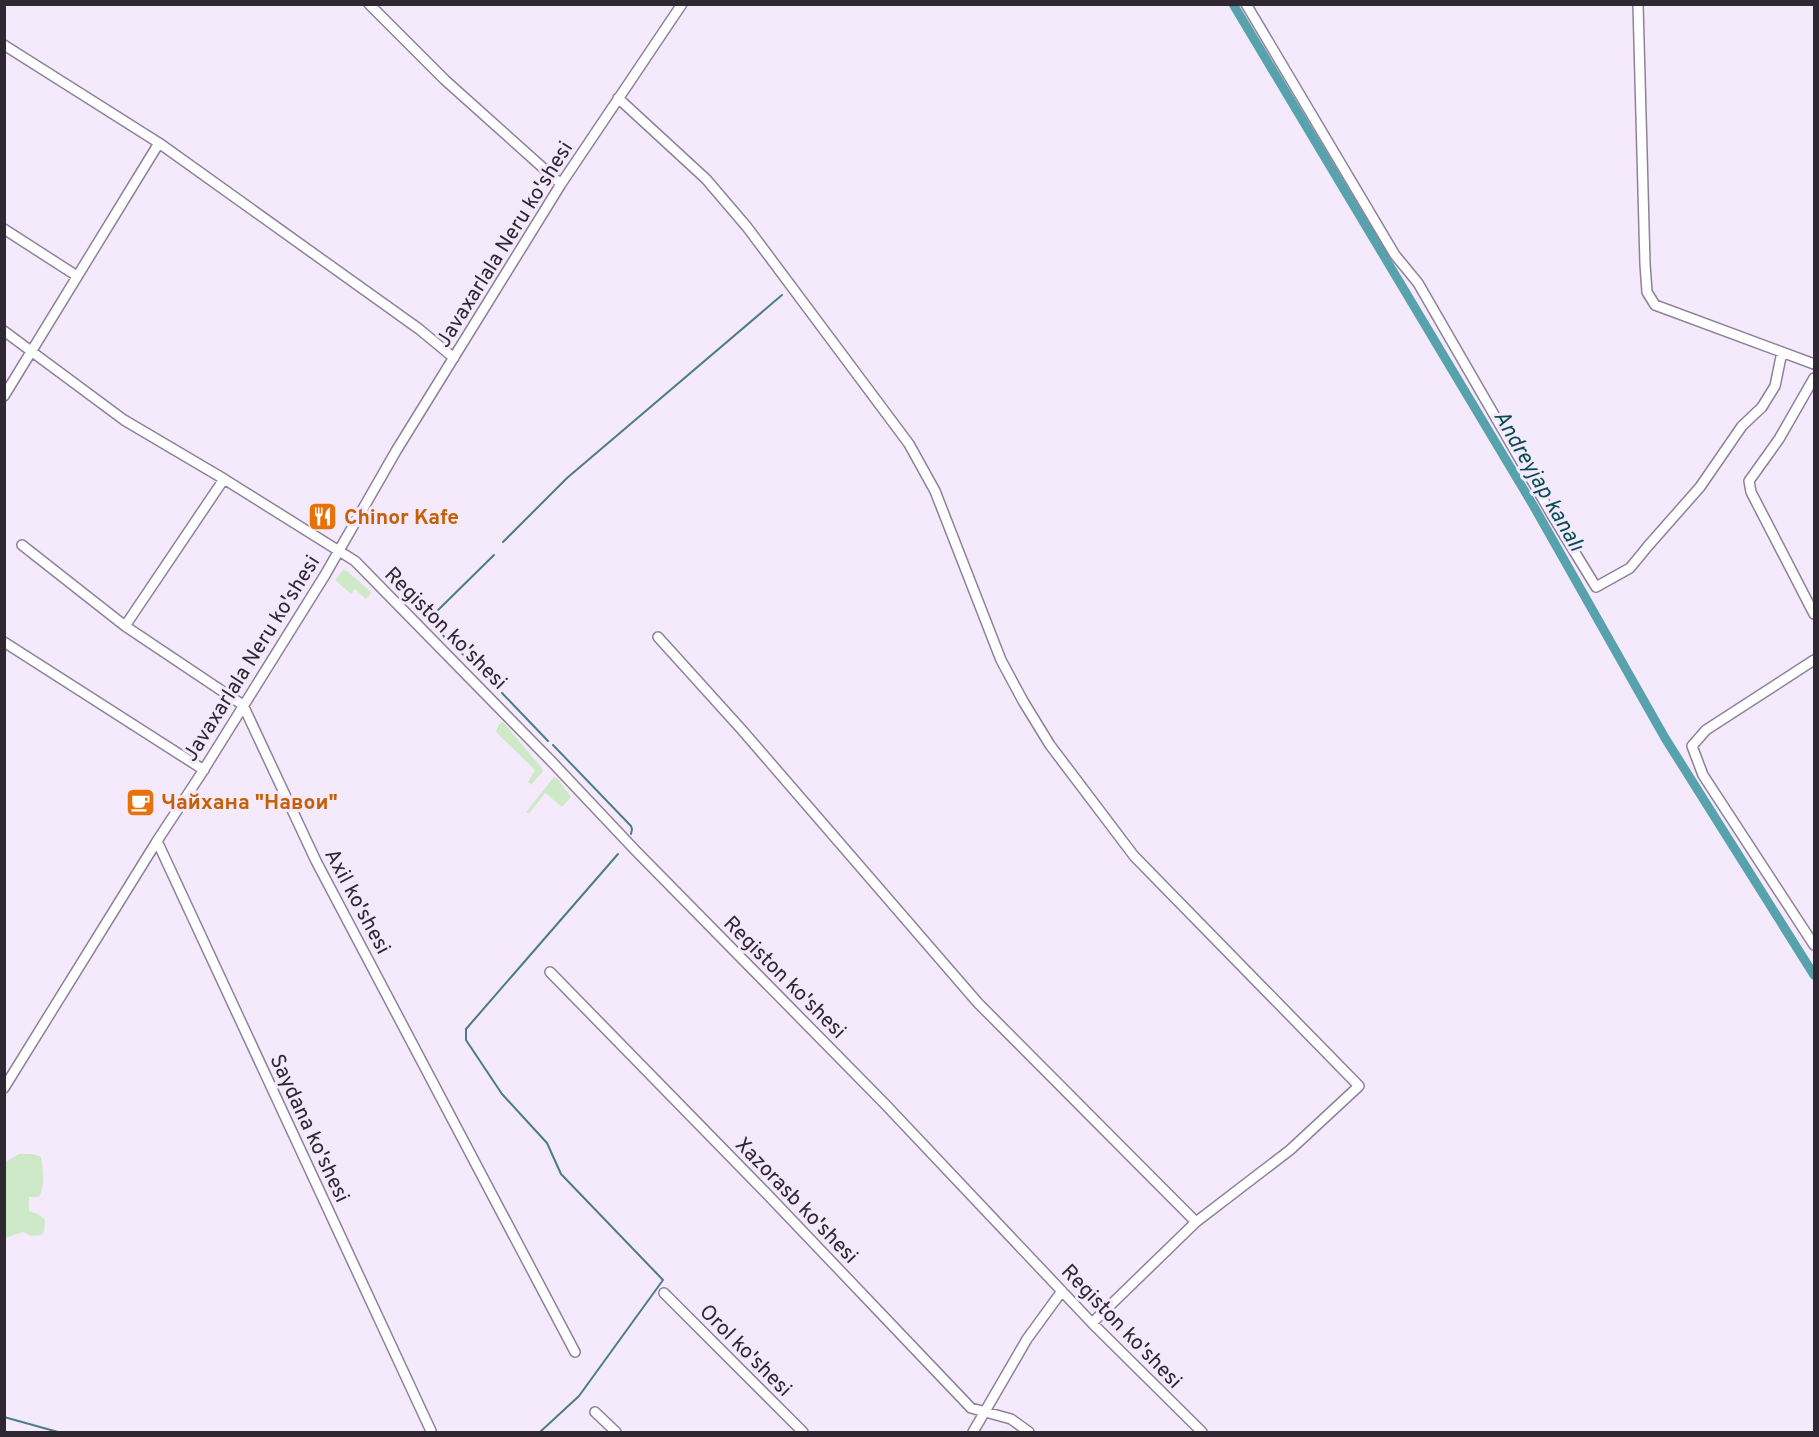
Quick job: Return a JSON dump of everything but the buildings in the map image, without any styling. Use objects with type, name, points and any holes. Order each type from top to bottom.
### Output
[{"type":"street","points":[[369,4],[445,80],[561,184]]},
{"type":"street","name":"Javaxarlala Neru ko'shesi","points":[[4,1088],[157,840],[204,770],[325,575],[396,452],[561,184],[682,4]]},
{"type":"street","points":[[1246,4],[1395,255],[1418,283],[1596,587],[1630,568],[1700,487],[1742,426],[1762,407],[1775,386],[1782,352]]},
{"type":"street","points":[[1638,4],[1647,292],[1655,305],[1815,364]]},
{"type":"street","points":[[4,45],[159,143],[419,329],[454,358]]},
{"type":"street","points":[[618,98],[706,179],[747,227],[909,444],[935,491],[1001,660],[1050,745],[1134,856],[1359,1086],[1290,1150],[1196,1222],[1092,1323]]},
{"type":"street","points":[[4,396],[159,143]]},
{"type":"street","points":[[4,229],[77,276]]},
{"type":"street","name":"Registon ko'shesi","points":[[4,331],[124,420],[355,561],[537,746],[634,850],[884,1103],[1092,1323],[1202,1432]]},
{"type":"street","points":[[1815,378],[1779,439],[1749,480],[1751,492],[1815,614]]},
{"type":"street","points":[[125,626],[224,479]]},
{"type":"street","points":[[22,545],[125,626],[243,705]]},
{"type":"street","points":[[658,637],[742,730],[978,1003],[1196,1222]]},
{"type":"street","points":[[4,642],[204,770]]},
{"type":"street","points":[[1815,660],[1706,730],[1692,747],[1703,774],[1815,945]]},
{"type":"street","name":"Axil ko'shesi","points":[[243,705],[316,861],[575,1352]]},
{"type":"street","name":"Saydana ko'shesi","points":[[157,840],[431,1431]]},
{"type":"street","name":"Xazorasb ko'shesi","points":[[550,972],[767,1194],[971,1408],[1011,1419],[1029,1432]]},
{"type":"street","points":[[973,1432],[1027,1339],[1062,1291]]},
{"type":"street","name":"Orol ko'shesi","points":[[664,1293],[803,1432]]},
{"type":"street","points":[[595,1412],[616,1432]]},
{"type":"green space","points":[[343,570],[370,591],[366,599],[355,589],[351,594],[335,580]]},
{"type":"green space","points":[[503,722],[543,771],[531,785],[528,782],[535,770],[496,732],[499,724]]},
{"type":"green space","points":[[554,777],[571,797],[562,807],[545,793],[529,814],[526,812]]},
{"type":"green space","points":[[19,1154],[33,1154],[41,1157],[42,1188],[39,1197],[29,1197],[29,1211],[45,1220],[44,1232],[41,1235],[31,1236],[23,1232],[5,1238],[5,1162]]},
{"type":"waterway","name":"Andreyjap kanalı","points":[[1233,4],[1533,505],[1665,738],[1814,975]]},
{"type":"waterway","points":[[503,542],[567,478],[782,295]]},
{"type":"waterway","points":[[446,639],[432,622],[432,616],[494,555]]},
{"type":"waterway","points":[[460,652],[473,663]]},
{"type":"waterway","points":[[480,671],[496,687]]},
{"type":"waterway","points":[[502,693],[548,741]]},
{"type":"waterway","points":[[553,745],[631,826],[631,834]]},
{"type":"waterway","points":[[540,1432],[579,1396],[663,1280],[561,1174],[547,1143],[502,1094],[466,1040],[466,1029],[618,854]]},
{"type":"waterway","points":[[4,1417],[58,1432]]},
{"type":"place","name":"Chinor Kafe","points":[[323,517]]},
{"type":"place","name":"Чайхана \"Навои\"","points":[[140,802]]}]
